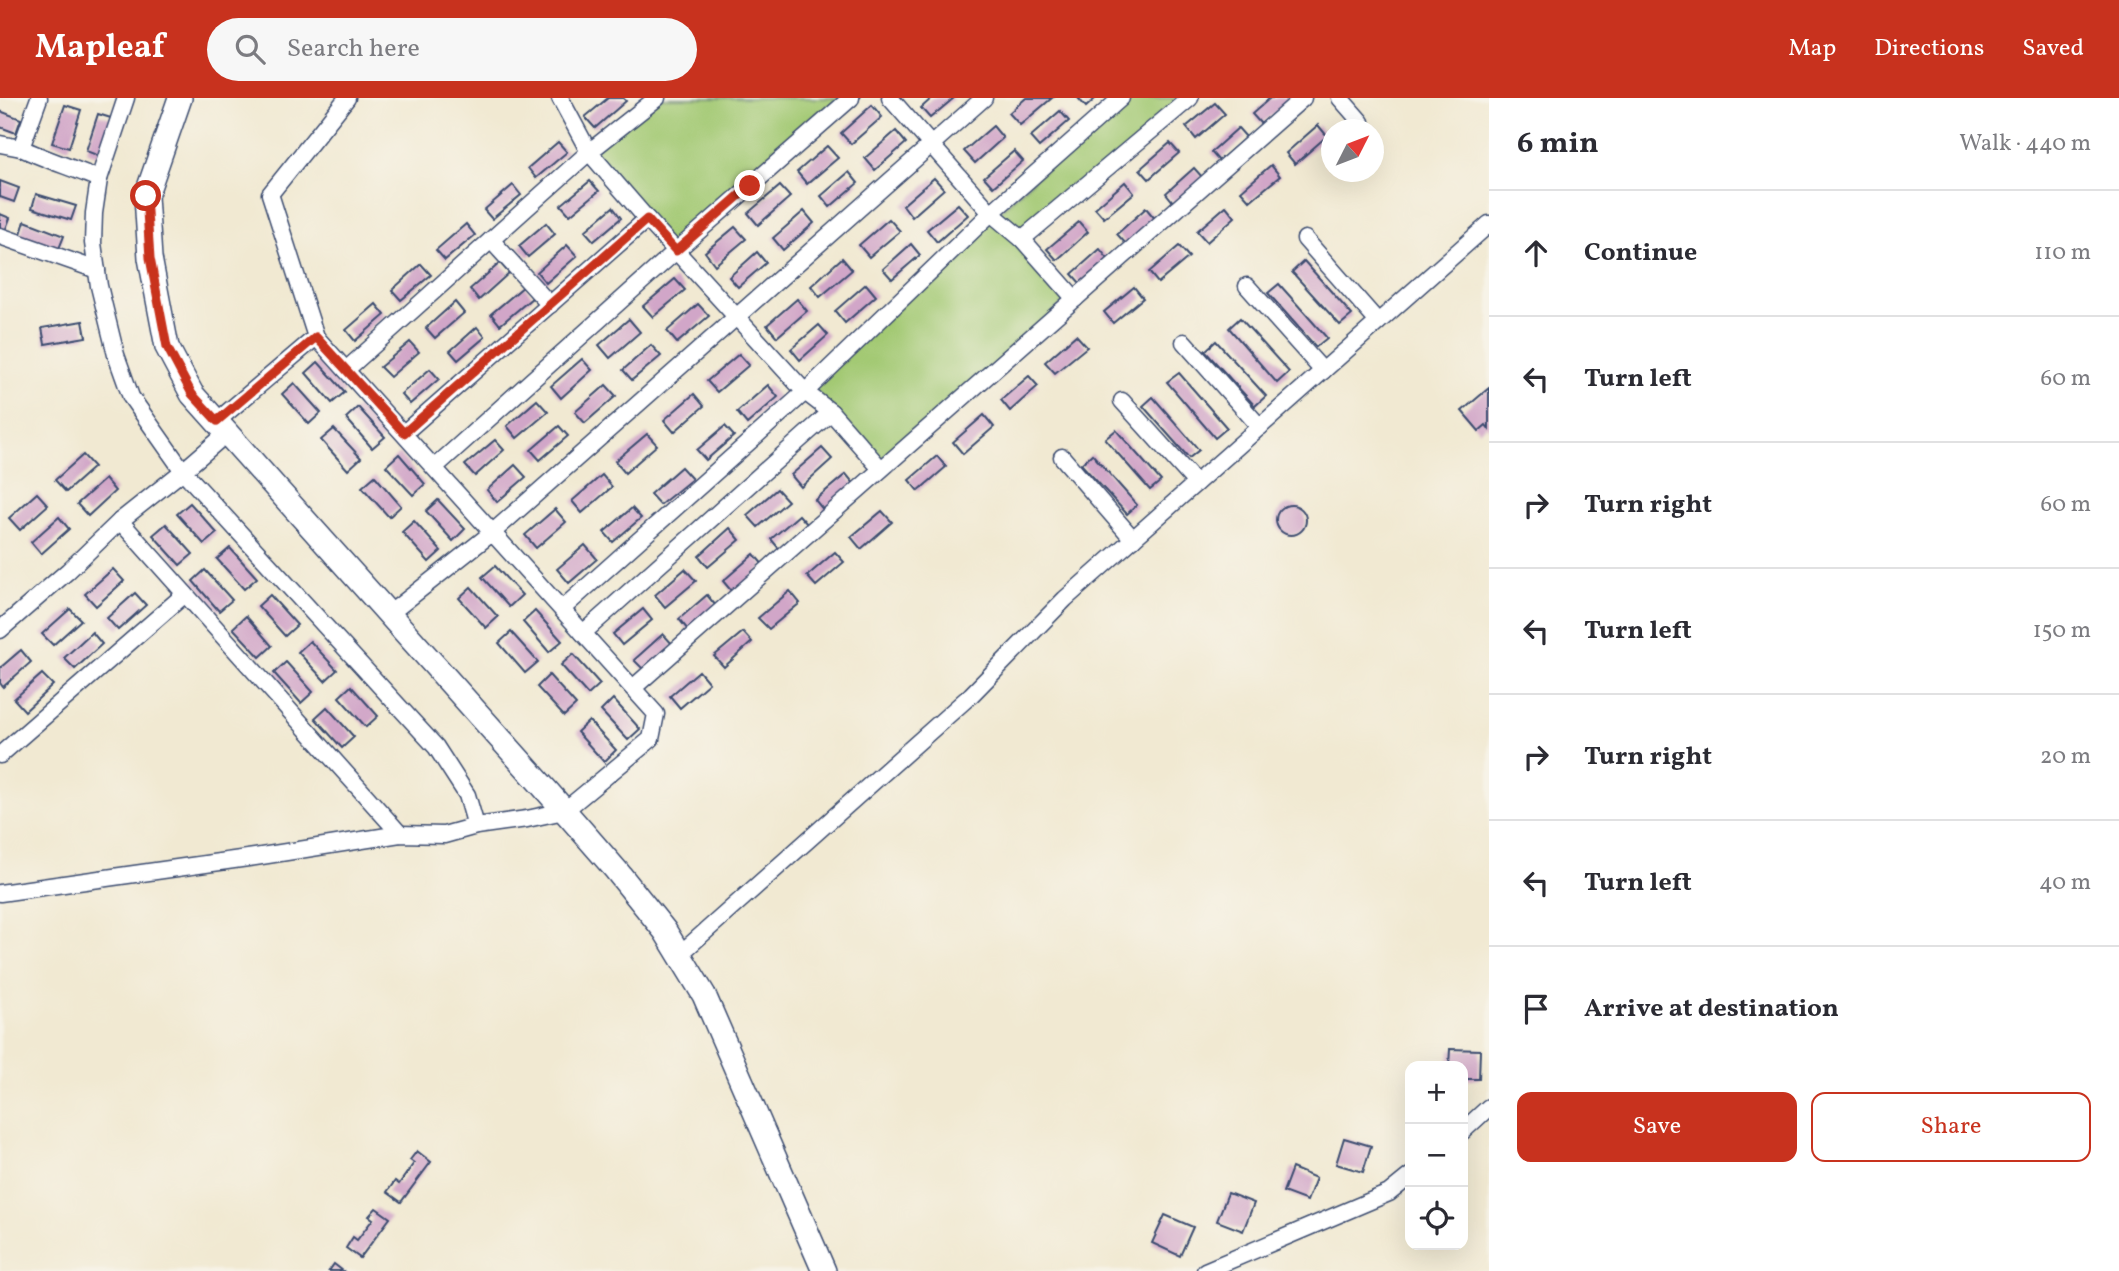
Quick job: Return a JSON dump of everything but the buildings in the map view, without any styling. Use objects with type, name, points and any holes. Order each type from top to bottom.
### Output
[{"type":"street","points":[[21,149],[39,98]]},
{"type":"street","points":[[126,98],[99,179],[93,233],[97,270],[116,355],[131,397],[184,471],[436,747],[467,795],[476,826]]},
{"type":"street","points":[[180,98],[146,196],[150,258],[167,347],[192,394],[564,811],[665,931],[704,995],[824,1271]]},
{"type":"street","points":[[0,893],[400,834],[444,835],[476,826],[564,811],[651,739],[656,714],[316,337],[270,194],[347,98]]},
{"type":"street","points":[[560,98],[589,152],[736,318],[805,392],[831,412],[881,470]]},
{"type":"street","points":[[346,370],[589,152],[656,98]]},
{"type":"street","points":[[435,467],[851,98]]},
{"type":"street","points":[[890,98],[992,213],[1022,239],[1075,299]]},
{"type":"street","points":[[389,614],[493,532],[984,98]]},
{"type":"street","points":[[562,608],[805,392],[992,213],[1121,98]]},
{"type":"street","points":[[1022,239],[1190,98]]},
{"type":"street","points":[[633,688],[1303,98]]},
{"type":"street","points":[[1340,98],[1359,119]]},
{"type":"street","points":[[0,144],[21,149],[99,179]]},
{"type":"street","points":[[404,433],[647,219]]},
{"type":"street","points":[[680,954],[971,695],[1065,599],[1489,224]]},
{"type":"street","points":[[0,236],[97,270]]},
{"type":"street","points":[[1304,239],[1378,322]]},
{"type":"street","points":[[491,240],[550,305]]},
{"type":"street","points":[[1247,286],[1323,371]]},
{"type":"street","points":[[0,630],[120,521],[184,471],[222,427],[316,337]]},
{"type":"street","points":[[1184,342],[1260,426]]},
{"type":"street","points":[[1122,401],[1196,483]]},
{"type":"street","points":[[583,633],[831,412]]},
{"type":"street","points":[[1062,457],[1133,539]]},
{"type":"street","points":[[120,521],[400,834]]},
{"type":"street","points":[[0,755],[185,594]]},
{"type":"street","points":[[1468,1126],[1489,1107]]},
{"type":"street","points":[[1205,1271],[1389,1193],[1405,1179]]},
{"type":"green space","points":[[657,98],[851,98],[676,251],[589,152]]},
{"type":"green space","points":[[1121,98],[1190,98],[1022,239],[995,218],[1066,301],[881,469],[805,392]]},
{"type":"route","points":[[146,196],[150,258],[167,347],[192,394],[217,421],[316,337],[404,433],[647,219],[676,251],[750,186]]}]
